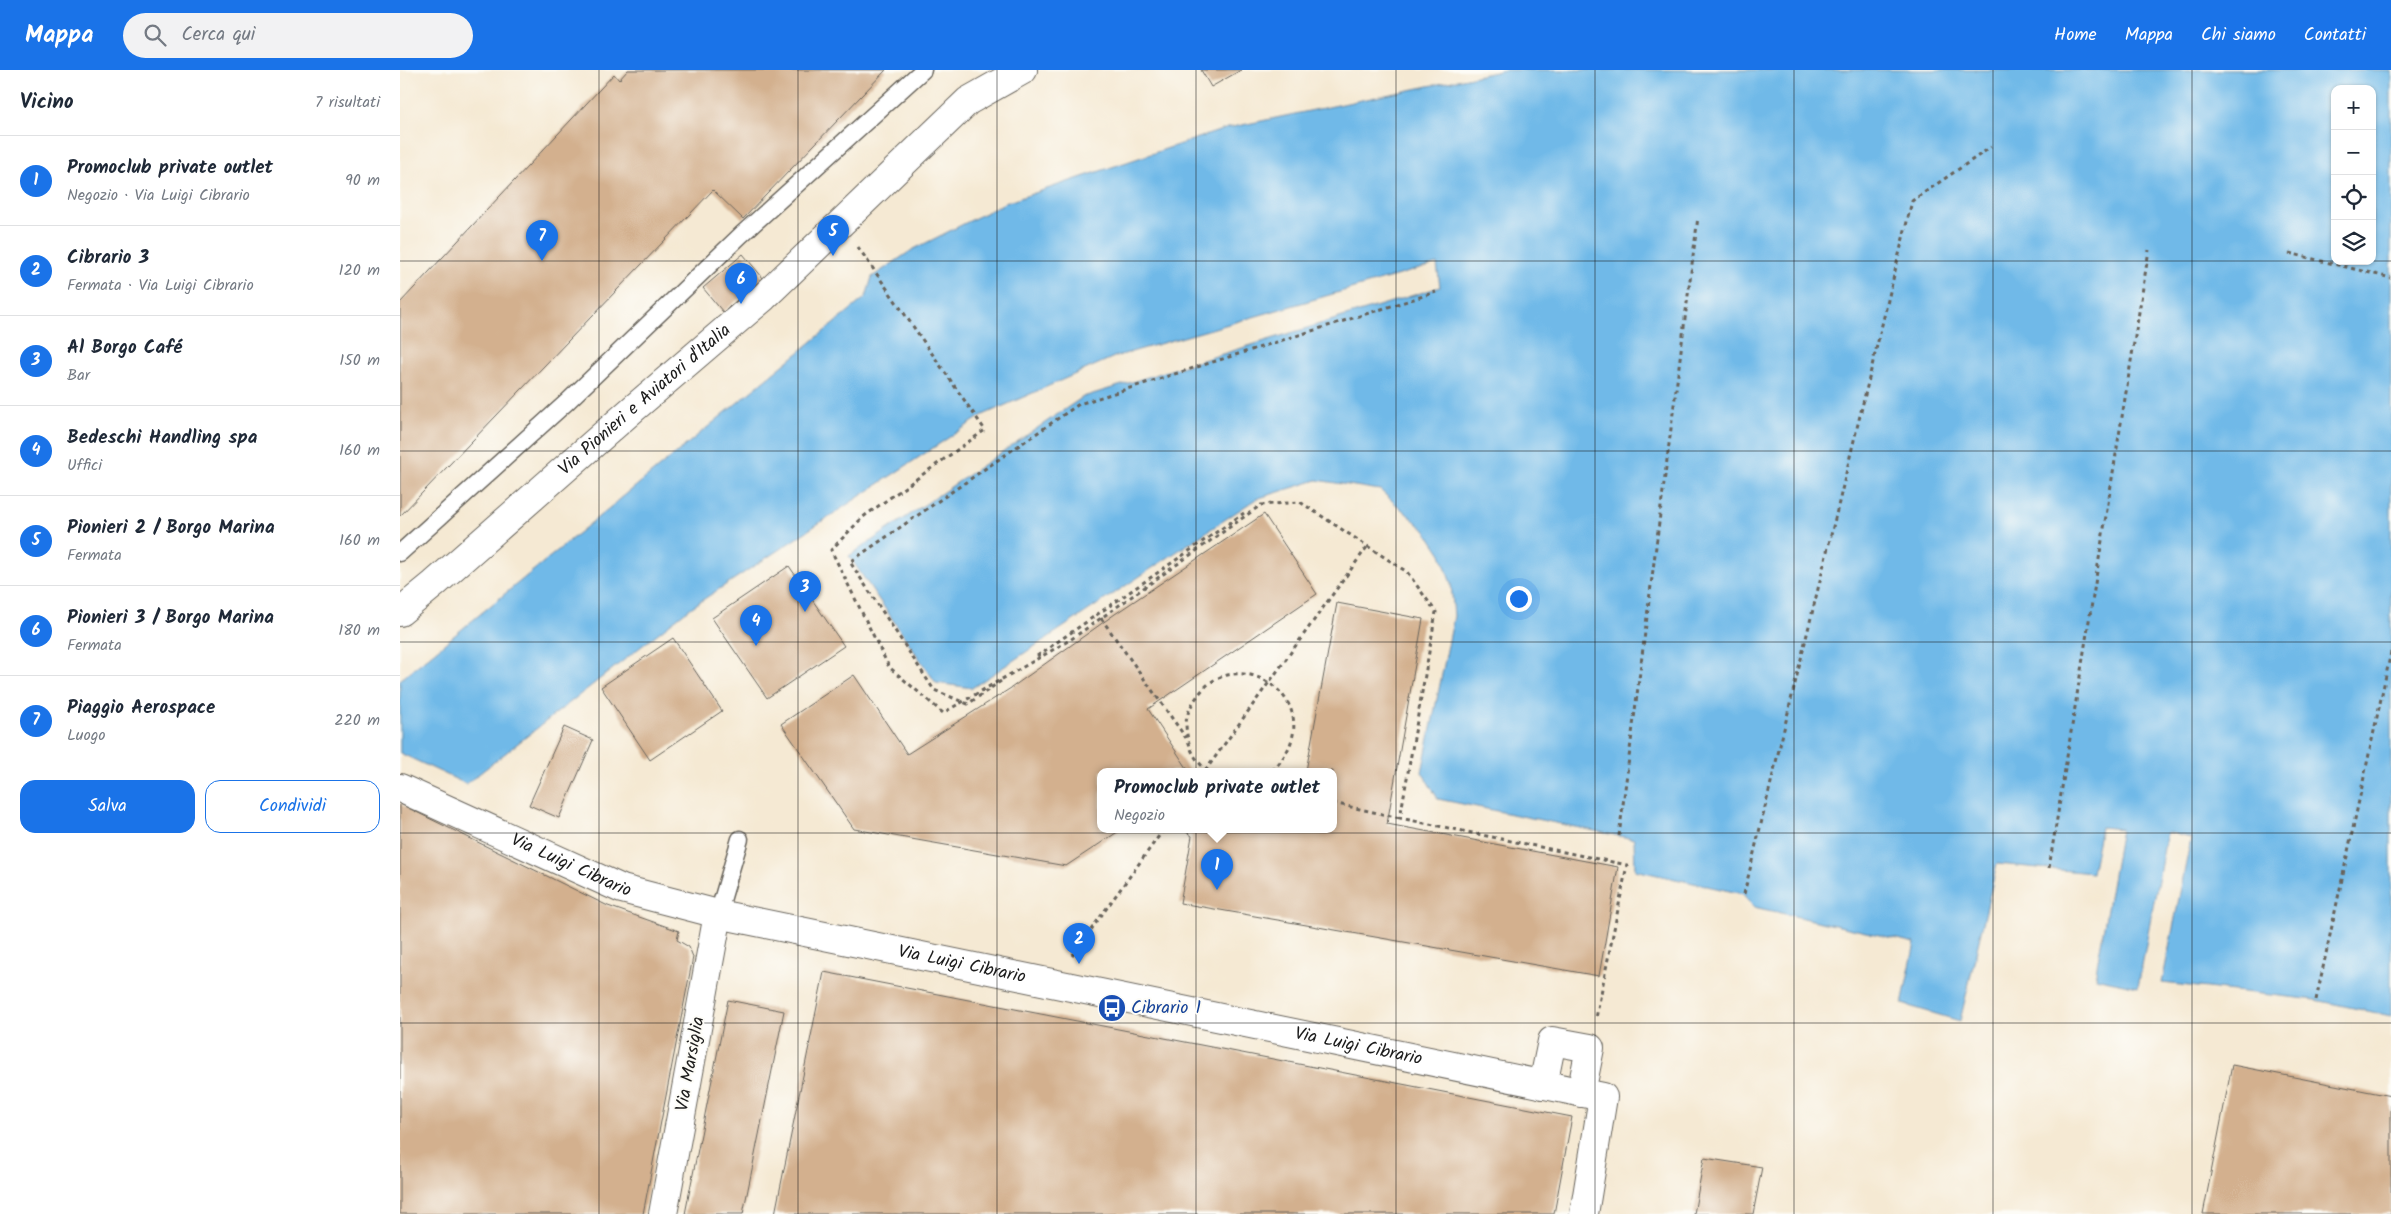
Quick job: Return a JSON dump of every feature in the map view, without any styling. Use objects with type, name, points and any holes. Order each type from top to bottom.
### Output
[{"type":"street","name":"Via Pionieri e Aviatori d'Italia","points":[[400,612],[764,297],[968,101],[1023,70]]},
{"type":"street","name":"Via Luigi Cibrario","points":[[400,788],[622,889],[718,914],[1603,1097],[1584,1214]]},
{"type":"street","name":"Via Marsiglia","points":[[664,1214],[718,914]]},
{"type":"street","points":[[1542,1085],[1552,1041],[1590,1048],[1581,1093]]},
{"type":"lane","points":[[400,553],[567,402],[741,235],[923,70]]},
{"type":"lane","points":[[718,914],[740,839]]},
{"type":"path","points":[[1744,894],[1912,201],[1990,147]]},
{"type":"path","points":[[1619,836],[1698,217]]},
{"type":"path","points":[[2049,868],[2149,250]]},
{"type":"path","points":[[2288,253],[2391,278]]},
{"type":"path","points":[[864,256],[985,430],[863,517],[831,550],[889,667],[943,713],[1070,640],[1261,505],[1300,502],[1407,572],[1436,612],[1400,818]]},
{"type":"path","points":[[1244,513],[968,704],[934,690],[850,562],[1079,404],[1436,292]]},
{"type":"path","points":[[1209,768],[1367,547]]},
{"type":"path","points":[[1101,618],[1187,740],[1194,757],[1204,768]]},
{"type":"path","points":[[2316,1000],[2391,652]]},
{"type":"path","points":[[1187,740],[1186,722],[1191,704],[1202,690],[1217,679],[1234,674],[1253,675],[1270,683],[1283,694],[1291,709],[1294,727],[1292,744],[1284,759],[1275,768]]},
{"type":"path","points":[[1337,804],[1628,865],[1590,1048]]},
{"type":"path","points":[[1053,983],[1161,833]]},
{"type":"water","points":[[1505,70],[2391,70],[2391,1016],[2316,1000],[2162,983],[2191,838],[2167,832],[2138,987],[2095,978],[2121,829],[2101,827],[2092,873],[1997,864],[1960,1021],[1902,1004],[1915,943],[1754,907],[1743,894],[1635,870],[1634,839],[1438,799],[1422,772],[1454,616],[1451,584],[1441,554],[1425,530],[1380,490],[1317,480],[1256,499],[972,688],[936,683],[849,556],[1083,397],[1440,287],[1437,264],[1114,357],[983,415],[689,609],[466,784],[400,753],[400,680],[866,297],[872,277],[912,250],[1005,203],[1228,128]]},
{"type":"building","points":[[628,70],[886,70],[743,219],[713,190],[400,516],[400,303],[614,74],[619,80]]},
{"type":"building","points":[[1201,70],[1241,70],[1211,87]]},
{"type":"building","points":[[743,254],[763,278],[723,312],[703,288]]},
{"type":"building","points":[[1264,514],[1317,594],[1148,709],[1187,768],[1097,768],[1097,833],[1116,833],[1066,866],[854,829],[781,724],[854,675],[907,754],[1011,688],[1115,614]]},
{"type":"building","points":[[789,566],[844,646],[767,698],[712,618]]},
{"type":"building","points":[[1337,603],[1423,619],[1387,824],[1618,867],[1599,976],[1180,903],[1192,836],[1188,833],[1337,833],[1337,768],[1307,768]]},
{"type":"building","points":[[673,638],[722,711],[650,760],[601,687]]},
{"type":"building","points":[[564,727],[593,740],[559,818],[529,805]]},
{"type":"building","points":[[400,804],[608,906],[679,931],[677,940],[689,947],[693,957],[643,1214],[400,1214]]},
{"type":"building","points":[[824,972],[1572,1117],[1554,1214],[775,1214]]},
{"type":"building","points":[[728,1000],[784,1011],[743,1214],[685,1214]]},
{"type":"building","points":[[2232,1065],[2391,1096],[2391,1214],[2203,1214]]},
{"type":"building","points":[[1704,1158],[1762,1167],[1753,1214],[1694,1214]]},
{"type":"place","name":"Pionieri 2 / Borgo Marina","points":[[833,256]]},
{"type":"place","name":"Piaggio Aerospace","points":[[542,261]]},
{"type":"place","name":"Pionieri 3 / Borgo Marina","points":[[741,304]]},
{"type":"place","name":"Al Borgo Café","points":[[805,612]]},
{"type":"place","name":"Bedeschi Handling spa","points":[[756,646]]},
{"type":"place","name":"Promoclub private outlet","points":[[1217,890]]},
{"type":"place","name":"Cibrario 3","points":[[1079,964]]},
{"type":"place","name":"Cibrario 1","points":[[1112,1008]]}]
